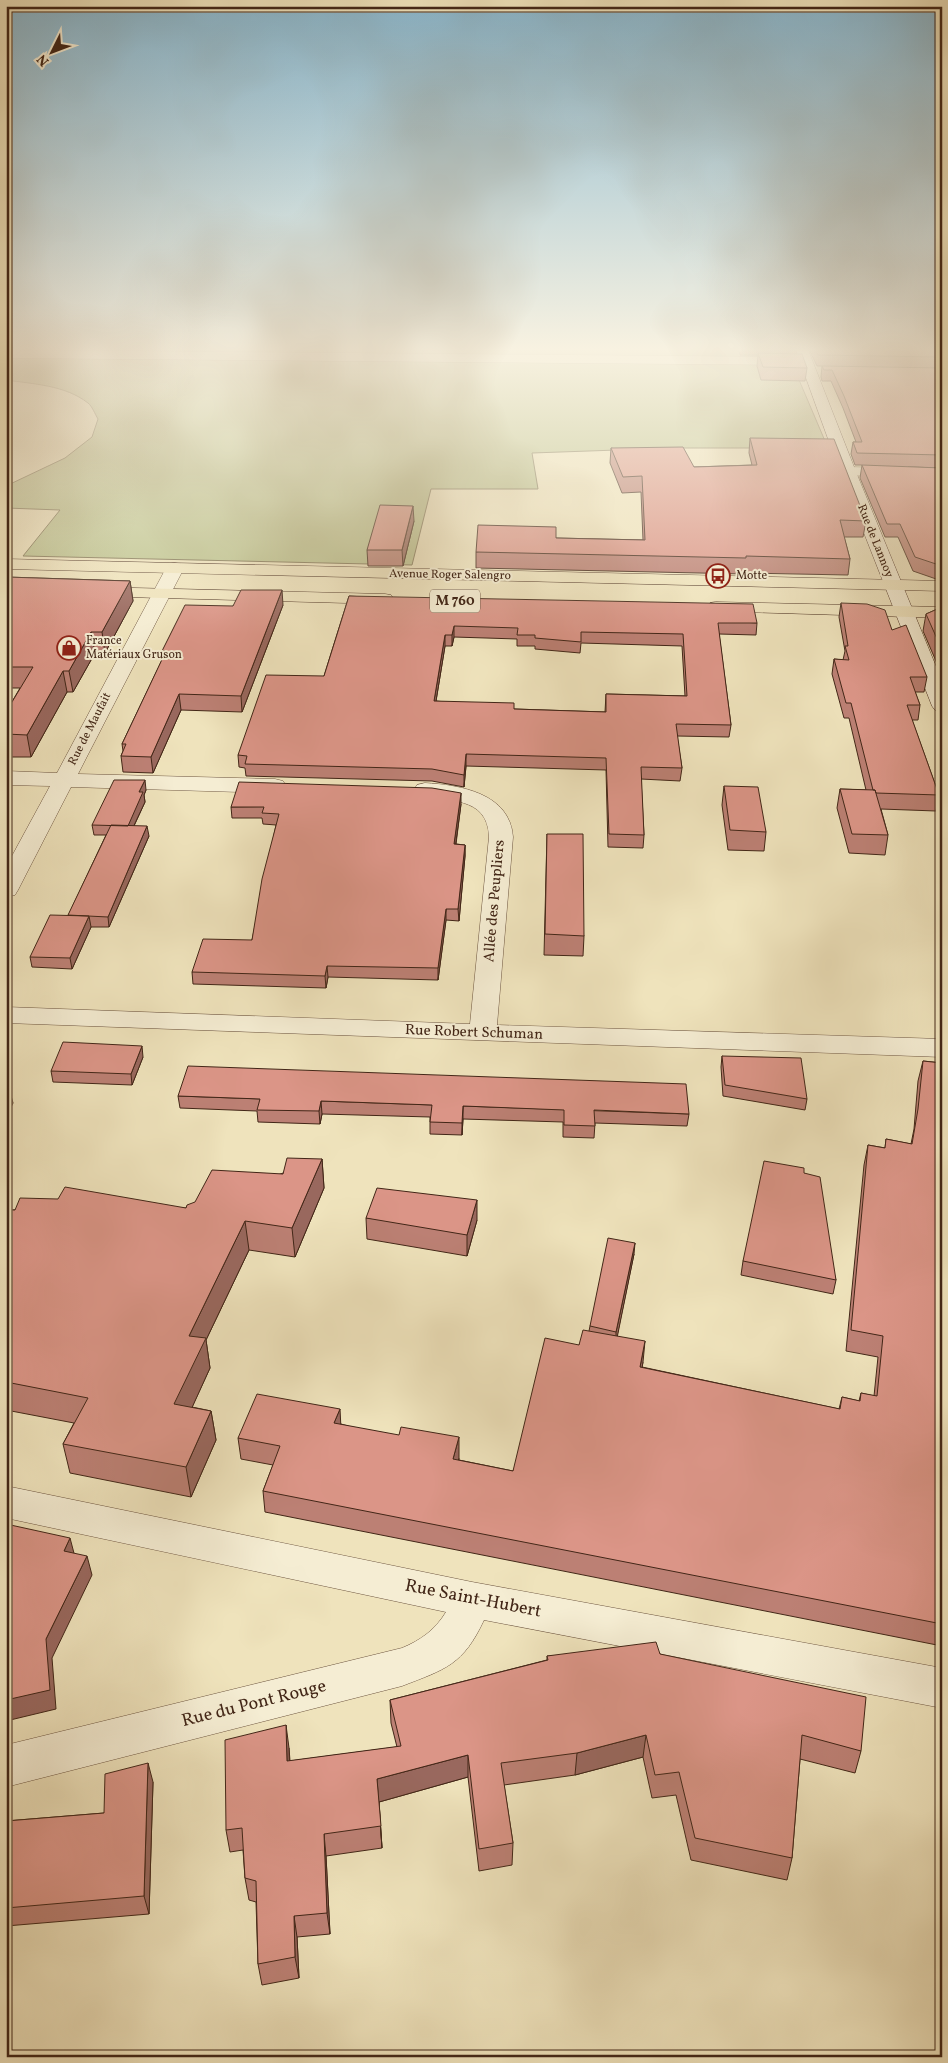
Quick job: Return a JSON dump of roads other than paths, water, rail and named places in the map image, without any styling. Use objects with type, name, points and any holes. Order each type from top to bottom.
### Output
[{"type":"main road","name":"Avenue Roger Salengro","points":[[6,564],[893,586]]},
{"type":"main road","name":"M 760","points":[[893,586],[942,586]]},
{"type":"main road","name":"Avenue Roger Salengro","points":[[73,592],[405,599]]},
{"type":"main road","points":[[698,607],[942,613]]},
{"type":"street","name":"Rue de Lannoy","points":[[837,443],[942,706]]},
{"type":"street","points":[[848,472],[942,474]]},
{"type":"street","name":"Rue de Maufait","points":[[6,890],[175,568]]},
{"type":"street","points":[[6,778],[292,787]]},
{"type":"street","name":"Allée des Peupliers","points":[[402,790],[438,791],[470,798],[490,809],[497,817],[501,837],[483,1033]]},
{"type":"street","name":"Rue Robert Schuman","points":[[6,1015],[942,1048]]},
{"type":"street","name":"Rue Saint-Hubert","points":[[6,1502],[472,1600],[942,1688]]},
{"type":"street","name":"Rue du Pont Rouge","points":[[6,1766],[392,1669],[421,1660],[446,1646],[454,1637],[472,1600]]},
{"type":"place","name":"Motte","points":[[718,576]]},
{"type":"place","name":"France Matériaux Gruson","points":[[69,648]]}]
